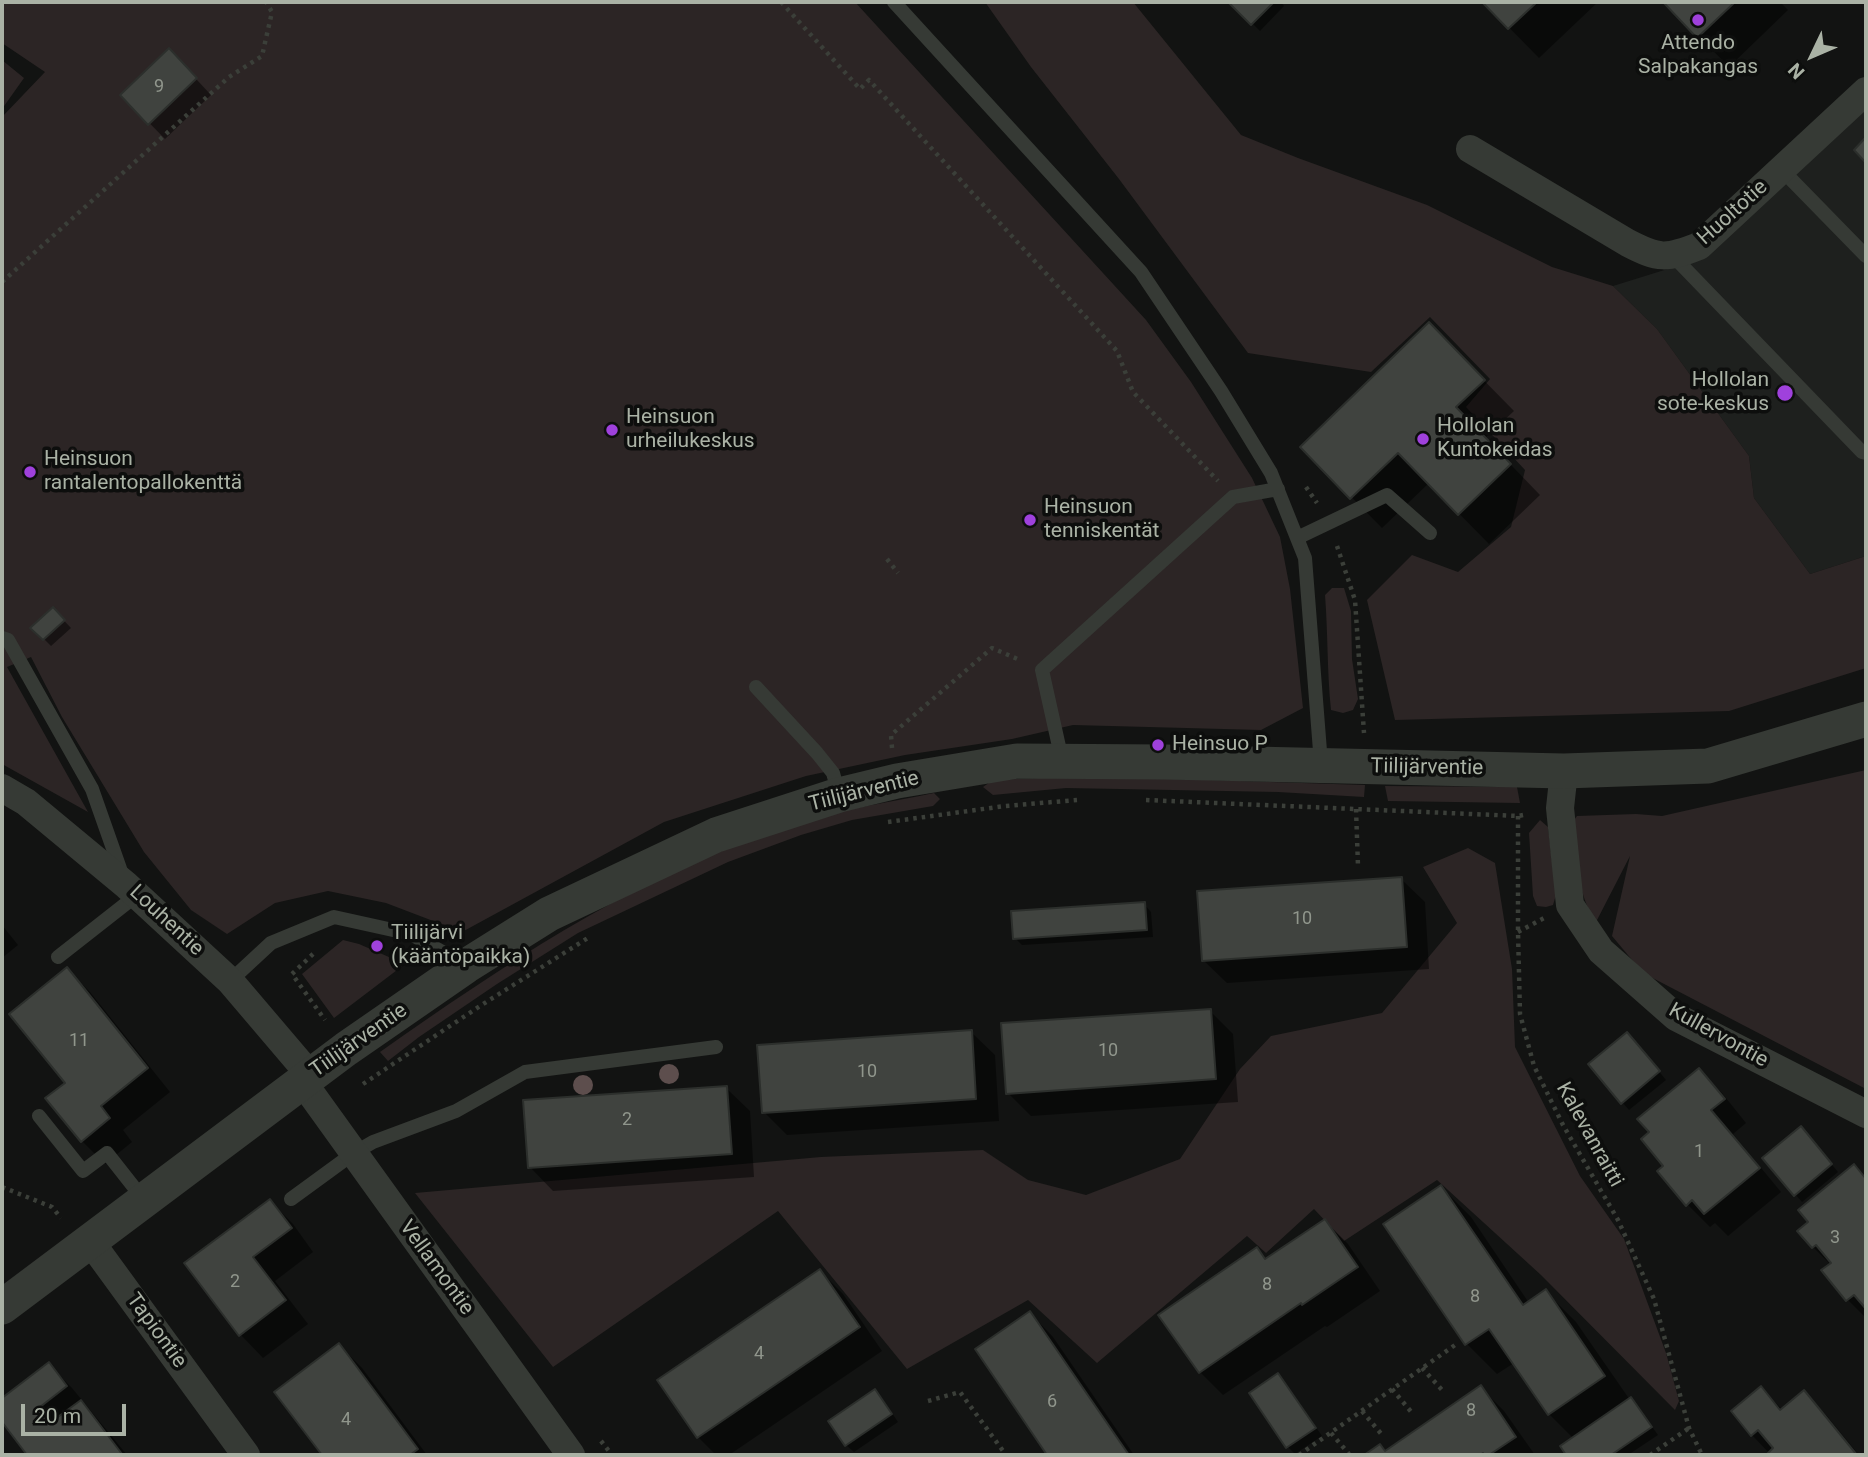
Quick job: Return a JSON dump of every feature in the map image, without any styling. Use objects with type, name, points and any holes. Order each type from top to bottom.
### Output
[{"type":"street","name":"Huoltotie","points":[[1470,149],[1628,243],[1651,254],[1673,256],[1699,246],[1866,91]]},
{"type":"street","name":"Tiilijärventie","points":[[2,1307],[346,1049],[466,966],[549,914],[716,835],[839,795],[897,781],[1017,761],[1563,771],[1708,766],[1866,719]]},
{"type":"street","name":"Kullervontie","points":[[1563,771],[1560,808],[1570,905],[1601,951],[1676,1017],[1866,1114]]},
{"type":"street","name":"Louhentie","points":[[2,788],[26,802],[132,890],[230,981],[306,1078]]},
{"type":"street","name":"Vellamontie","points":[[306,1078],[325,1112],[571,1455]]},
{"type":"street","name":"Tapiontie","points":[[87,1244],[246,1455]]},
{"type":"lane","points":[[894,2],[1141,272],[1221,391],[1271,473],[1304,558],[1321,765]]},
{"type":"lane","points":[[1782,170],[1866,256]]},
{"type":"lane","points":[[1673,256],[1862,452],[1866,453]]},
{"type":"lane","points":[[1062,761],[1042,670],[1233,497],[1278,489]]},
{"type":"lane","points":[[1297,538],[1387,495],[1430,533]]},
{"type":"lane","points":[[2,638],[8,640],[92,789],[132,890],[58,957]]},
{"type":"lane","points":[[756,687],[834,773],[839,795]]},
{"type":"lane","points":[[230,981],[271,943],[334,916],[411,934],[466,966]]},
{"type":"lane","points":[[292,1199],[373,1142],[456,1111],[525,1072],[716,1048]]},
{"type":"lane","points":[[39,1116],[83,1171],[107,1153],[144,1200]]},
{"type":"path","points":[[2,282],[229,77],[262,56],[272,12],[266,2]]},
{"type":"path","points":[[781,2],[860,89],[869,80],[1108,341],[1117,351],[1133,392],[1233,497]]},
{"type":"path","points":[[887,559],[898,573]]},
{"type":"path","points":[[904,821],[891,735],[992,648],[1042,670]]},
{"type":"path","points":[[885,822],[1005,806],[1083,800]]},
{"type":"path","points":[[1135,800],[1518,816],[1560,808]]},
{"type":"path","points":[[1356,809],[1358,866]]},
{"type":"path","name":"Kalevanraitti","points":[[1518,816],[1520,1014],[1534,1066],[1563,1125],[1618,1220],[1654,1299],[1689,1428],[1702,1455]]},
{"type":"path","points":[[325,1112],[480,1006],[596,933]]},
{"type":"path","points":[[320,947],[292,974],[346,1049],[365,1083]]},
{"type":"path","points":[[2,1187],[52,1207],[87,1244]]},
{"type":"path","points":[[1299,1455],[1455,1345]]},
{"type":"path","points":[[1422,1368],[1443,1391]]},
{"type":"path","points":[[1392,1389],[1413,1414]]},
{"type":"path","points":[[928,1401],[960,1392],[1006,1455]]},
{"type":"path","points":[[1362,1411],[1383,1436]]},
{"type":"path","points":[[1650,1455],[1689,1428]]},
{"type":"path","points":[[1331,1433],[1349,1454]]},
{"type":"shaded area","name":"Heinsuon urheilukeskus","points":[[2,2],[855,2],[1146,320],[1191,382],[1252,478],[1280,537],[1290,589],[1303,708],[1261,730],[1073,725],[1012,739],[905,755],[806,776],[664,822],[462,932],[386,903],[328,891],[275,903],[227,934],[191,910],[144,852],[62,717],[31,657],[7,667],[88,812],[2,764],[2,117],[45,72],[2,43]]},
{"type":"shaded area","points":[[985,2],[1133,2],[1241,135],[1427,205],[1552,267],[1613,286],[1657,329],[1749,456],[1754,498],[1810,574],[1866,556],[1866,668],[1729,711],[1395,720],[1367,600],[1412,555],[1458,572],[1511,527],[1525,470],[1466,407],[1490,379],[1430,317],[1371,372],[1248,353],[1119,179],[1031,67]]},
{"type":"shaded area","points":[[2,60],[24,78],[2,109]]},
{"type":"shaded area","name":"Hollolan sote-keskus","points":[[1866,105],[1866,556],[1810,574],[1754,498],[1749,456],[1657,329],[1613,286],[1703,258]]},
{"type":"shaded area","points":[[1332,588],[1344,588],[1351,611],[1352,659],[1358,699],[1353,710],[1343,713],[1331,710],[1325,595]]},
{"type":"shaded area","points":[[1866,770],[1866,1089],[1643,973],[1612,936],[1630,856],[1596,922],[1581,887],[1571,824],[1577,816],[1662,816]]},
{"type":"shaded area","points":[[1083,776],[1365,785],[1364,797],[1278,792],[1066,788],[993,795],[983,787],[993,780]]},
{"type":"shaded area","points":[[1385,786],[1517,787],[1520,803],[1388,801]]},
{"type":"shaded area","points":[[934,793],[940,799],[933,806],[852,820],[801,835],[728,862],[578,933],[497,984],[388,1061],[380,1052],[471,989],[564,930],[662,878],[712,855],[809,819]]},
{"type":"shaded area","points":[[1540,820],[1548,827],[1556,895],[1553,905],[1546,907],[1537,906],[1533,896],[1529,833]]},
{"type":"shaded area","points":[[1468,848],[1495,863],[1512,969],[1515,1047],[1580,1176],[1624,1239],[1666,1353],[1679,1401],[1675,1410],[1541,1275],[1437,1180],[1344,1241],[1314,1209],[1266,1253],[1247,1236],[1097,1363],[1028,1300],[907,1369],[778,1211],[553,1367],[415,1193],[821,1157],[983,1150],[1028,1180],[1086,1195],[1180,1159],[1240,1069],[1271,1036],[1382,1013],[1457,923],[1423,867]]},
{"type":"shaded area","points":[[343,940],[405,964],[334,1018],[302,974]]},
{"type":"building","points":[[1228,2],[1274,2],[1251,25]]},
{"type":"building","points":[[1482,2],[1537,2],[1508,29]]},
{"type":"building","name":"Attendo Salpakangas","points":[[1663,2],[1735,2],[1697,38]]},
{"type":"building","points":[[169,48],[197,78],[148,125],[120,95]]},
{"type":"building","points":[[1866,137],[1866,163],[1854,150]]},
{"type":"building","points":[[1429,322],[1485,380],[1456,407],[1511,464],[1458,515],[1398,453],[1350,499],[1300,447]]},
{"type":"building","points":[[53,607],[65,620],[43,640],[30,628]]},
{"type":"building","points":[[1402,877],[1407,947],[1202,961],[1197,891]]},
{"type":"building","points":[[1145,902],[1147,930],[1013,939],[1011,911]]},
{"type":"building","points":[[67,967],[148,1068],[101,1106],[110,1118],[81,1142],[45,1098],[65,1083],[9,1014]]},
{"type":"building","points":[[1211,1009],[1216,1079],[1006,1094],[1001,1023]]},
{"type":"building","points":[[972,1030],[976,1099],[762,1113],[757,1045]]},
{"type":"building","points":[[1627,1032],[1660,1071],[1621,1104],[1588,1064]]},
{"type":"building","points":[[1699,1068],[1725,1099],[1711,1110],[1760,1168],[1704,1214],[1692,1200],[1686,1206],[1657,1171],[1663,1166],[1641,1139],[1649,1132],[1637,1119]]},
{"type":"building","points":[[727,1086],[732,1154],[528,1168],[523,1100]]},
{"type":"building","points":[[1801,1126],[1832,1164],[1794,1196],[1762,1158]]},
{"type":"building","points":[[1854,1164],[1866,1179],[1866,1309],[1854,1295],[1846,1301],[1821,1270],[1831,1263],[1816,1245],[1812,1248],[1797,1231],[1808,1222],[1798,1210]]},
{"type":"building","points":[[1441,1185],[1523,1305],[1546,1289],[1605,1376],[1548,1415],[1489,1329],[1465,1345],[1383,1224]]},
{"type":"building","points":[[270,1199],[292,1228],[253,1257],[286,1300],[239,1336],[184,1263]]},
{"type":"building","points":[[1325,1219],[1358,1267],[1199,1373],[1158,1315],[1257,1247],[1265,1259]]},
{"type":"building","points":[[820,1269],[860,1327],[697,1438],[657,1380]]},
{"type":"building","points":[[1030,1311],[1129,1455],[1047,1455],[975,1349]]},
{"type":"building","points":[[339,1343],[418,1449],[410,1455],[322,1455],[274,1392]]},
{"type":"building","points":[[49,1362],[67,1386],[40,1407],[51,1422],[81,1400],[122,1454],[27,1455],[2,1422],[2,1398]]},
{"type":"building","points":[[1278,1373],[1316,1428],[1286,1448],[1249,1393]]},
{"type":"building","points":[[1481,1385],[1516,1437],[1489,1455],[1364,1455],[1380,1444],[1385,1451]]},
{"type":"building","points":[[1761,1386],[1780,1410],[1804,1390],[1857,1455],[1766,1455],[1773,1448],[1758,1430],[1751,1436],[1731,1411]]},
{"type":"building","points":[[875,1389],[892,1414],[845,1446],[828,1421]]},
{"type":"building","points":[[1631,1397],[1652,1427],[1611,1455],[1566,1455],[1560,1446]]},
{"type":"place","name":"Attendo Salpakangas","points":[[1698,20]]},
{"type":"place","name":"Hollolan sote-keskus","points":[[1785,393]]},
{"type":"place","name":"Heinsuon urheilukeskus","points":[[612,430]]},
{"type":"place","name":"Hollolan Kuntokeidas","points":[[1423,439]]},
{"type":"place","name":"Heinsuon rantalentopallokenttä","points":[[30,472]]},
{"type":"place","name":"Heinsuon tenniskentät","points":[[1030,520]]},
{"type":"place","name":"Heinsuo P","points":[[1158,745]]},
{"type":"place","name":"Tiilijärvi (kääntöpaikka)","points":[[377,946]]}]
